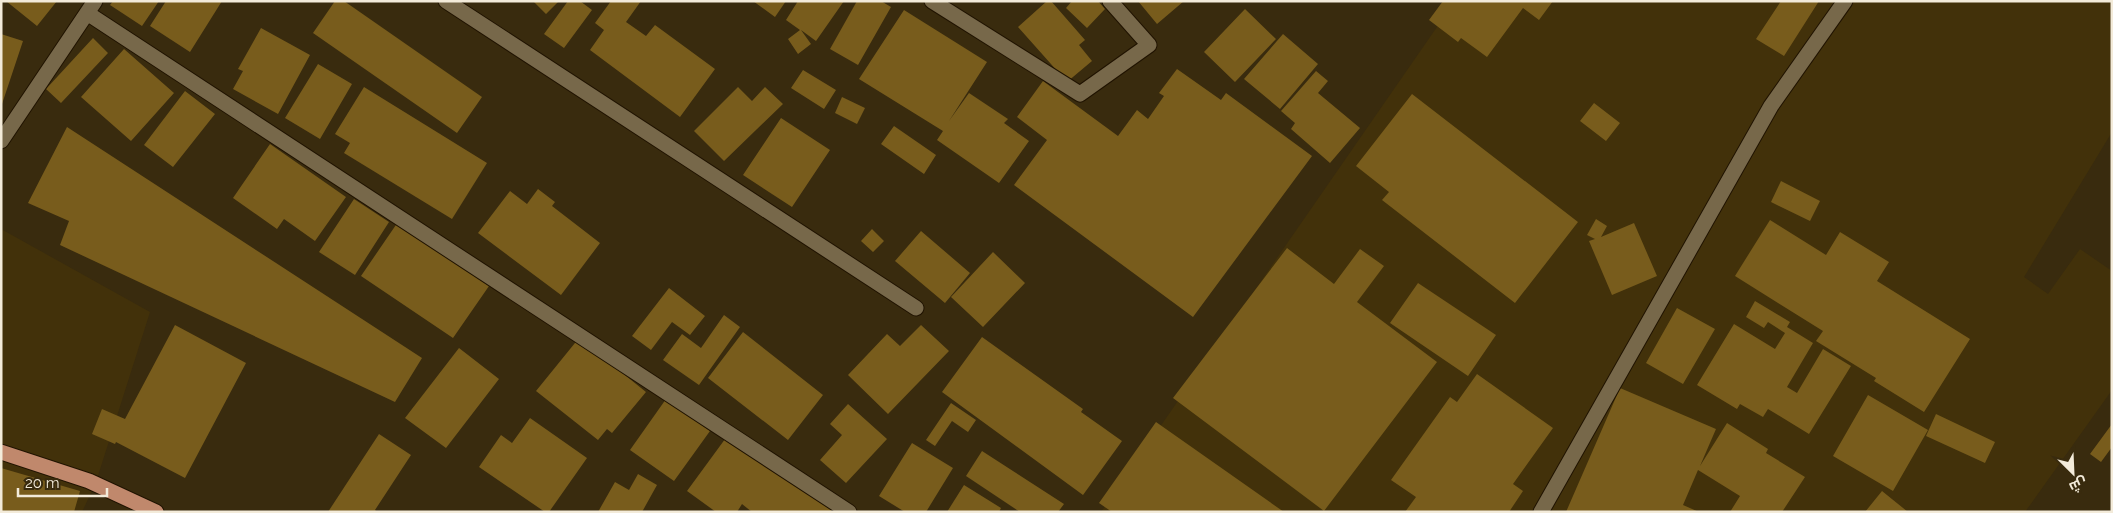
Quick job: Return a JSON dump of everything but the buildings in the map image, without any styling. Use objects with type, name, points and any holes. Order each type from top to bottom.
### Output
[{"type":"main road","points":[[1,452],[89,480],[156,512]]},
{"type":"street","points":[[446,1],[916,308]]},
{"type":"street","points":[[932,1],[1080,94],[1149,45],[1110,1]]},
{"type":"street","points":[[1541,512],[1771,106],[1846,1]]},
{"type":"street","points":[[1,140],[91,7],[849,512]]},
{"type":"shaded area","points":[[1455,1],[2112,1],[2112,132],[2024,277],[2048,294],[2080,249],[2112,271],[2112,390],[2025,512],[1101,512]]},
{"type":"shaded area","points":[[1,229],[150,312],[96,482],[82,512],[1,512]]}]
